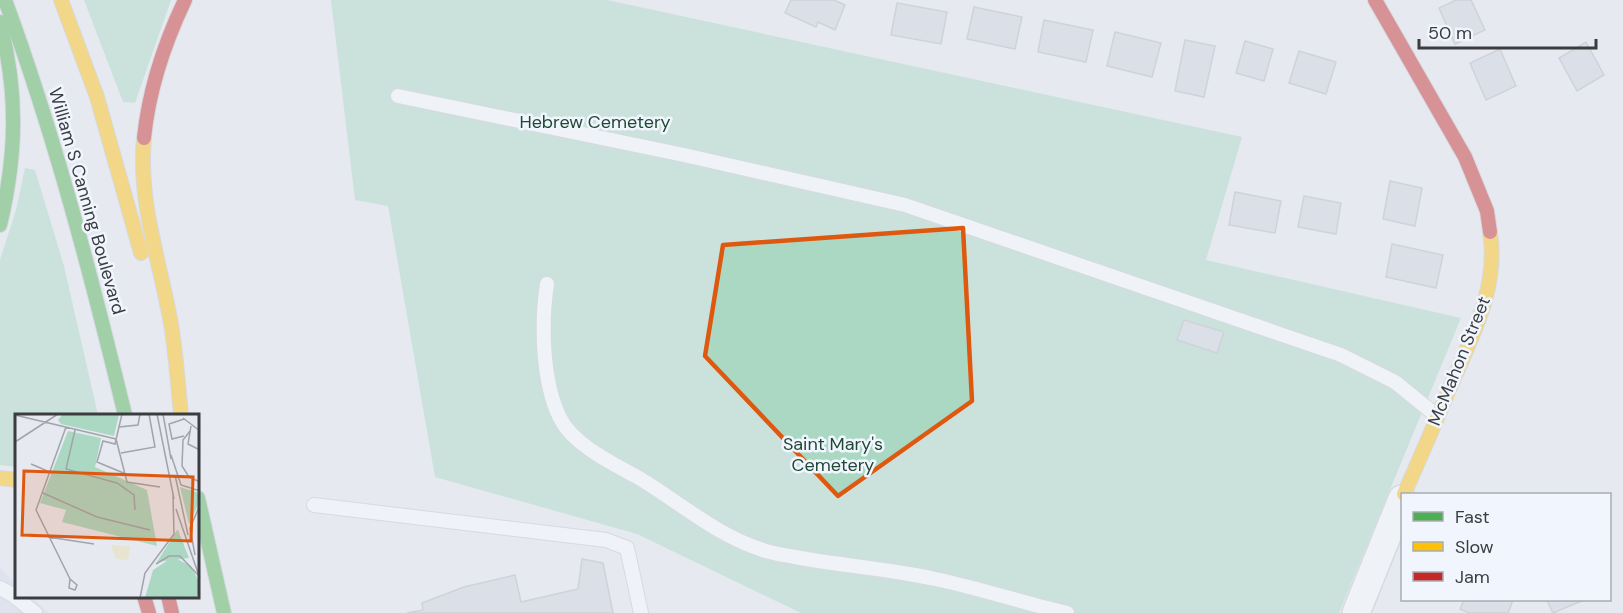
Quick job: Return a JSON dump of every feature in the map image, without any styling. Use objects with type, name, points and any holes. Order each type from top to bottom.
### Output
[{"type":"main road","name":"William S Canning Boulevard","points":[[4,0],[32,72],[68,186],[93,278],[125,414]]},
{"type":"main road","name":"William S Canning Boulevard","points":[[61,0],[83,57],[106,129],[143,263]]},
{"type":"main road","points":[[180,414],[176,354],[149,227],[143,173],[148,100],[159,59],[185,0]]},
{"type":"main road","name":"McMahon Street","points":[[1375,0],[1465,157],[1478,186],[1491,232],[1492,264],[1480,316],[1405,493]]},
{"type":"main road","points":[[0,22],[12,78],[15,128],[11,178],[0,225]]},
{"type":"main road","name":"William S Canning Boulevard","points":[[153,304],[180,414]]},
{"type":"main road","points":[[0,478],[15,480]]},
{"type":"main road","points":[[200,507],[224,613]]},
{"type":"main road","points":[[144,598],[149,613]]},
{"type":"main road","points":[[168,598],[172,613]]},
{"type":"street","points":[[1359,612],[1401,502]]},
{"type":"lane","points":[[398,96],[694,157],[905,205],[1341,355],[1395,382],[1437,416]]},
{"type":"lane","points":[[547,284],[543,314],[544,344],[551,391],[560,418],[572,436],[604,458],[661,491],[728,537],[762,550],[935,579],[1067,613]]},
{"type":"lane","points":[[314,505],[606,540],[627,548],[641,613]]},
{"type":"lane","points":[[0,588],[15,597]]},
{"type":"lane","points":[[17,598],[35,613]]},
{"type":"highlighted area","points":[[963,228],[972,401],[838,496],[705,356],[723,245]]},
{"type":"shaded area","points":[[0,568],[15,582],[15,598],[32,598],[49,613],[0,613]]},
{"type":"green space","points":[[84,0],[171,0],[135,103],[123,102]]},
{"type":"green space","points":[[331,0],[607,0],[1242,137],[1206,260],[1461,318],[1339,613],[801,613],[637,534],[435,477],[388,206],[355,200]]},
{"type":"green space","points":[[25,168],[35,170],[64,266],[98,414],[15,414],[15,467],[0,465],[0,260],[16,210]]},
{"type":"building","points":[[791,0],[834,0],[845,5],[835,30],[818,22],[816,27],[785,13]]},
{"type":"building","points":[[1456,0],[1471,0],[1485,30],[1455,44],[1439,8]]},
{"type":"building","points":[[897,3],[947,12],[941,44],[891,35]]},
{"type":"building","points":[[974,7],[1022,17],[1015,49],[967,39]]},
{"type":"building","points":[[1044,20],[1093,30],[1086,62],[1038,52]]},
{"type":"building","points":[[1115,32],[1161,43],[1152,77],[1107,66]]},
{"type":"building","points":[[1185,40],[1215,46],[1204,97],[1175,91]]},
{"type":"building","points":[[1245,41],[1273,49],[1264,81],[1236,73]]},
{"type":"building","points":[[1586,42],[1604,75],[1577,91],[1559,58]]},
{"type":"building","points":[[1500,49],[1516,86],[1486,100],[1470,63]]},
{"type":"building","points":[[1299,51],[1336,62],[1326,94],[1289,83]]},
{"type":"building","points":[[1390,181],[1422,188],[1415,226],[1383,219]]},
{"type":"building","points":[[1235,192],[1281,201],[1275,233],[1229,225]]},
{"type":"building","points":[[1304,196],[1341,203],[1336,234],[1298,227]]},
{"type":"building","points":[[1392,244],[1443,255],[1436,288],[1386,277]]},
{"type":"building","points":[[1184,320],[1224,332],[1217,353],[1177,340]]},
{"type":"building","points":[[582,559],[603,563],[613,613],[407,613],[423,610],[422,603],[464,587],[515,575],[521,602],[578,589]]},
{"type":"building","points":[[1464,601],[1513,601],[1508,613],[1469,613],[1460,609]]},
{"type":"building","points":[[1547,601],[1582,601],[1553,613]]},
{"type":"traffic: fast","points":[[5,0],[56,154],[125,414]]},
{"type":"traffic: fast","points":[[0,22],[10,74],[13,123],[10,173],[0,225]]},
{"type":"traffic: fast","points":[[200,507],[224,613]]},
{"type":"traffic: slow","points":[[61,0],[97,97],[141,253]]},
{"type":"traffic: slow","points":[[144,138],[144,186],[147,209],[171,324],[181,414]]},
{"type":"traffic: slow","points":[[1404,493],[1482,311],[1491,272],[1490,232]]},
{"type":"traffic: slow","points":[[0,478],[15,480]]},
{"type":"traffic: jam","points":[[144,138],[158,67],[185,0]]},
{"type":"traffic: jam","points":[[1375,0],[1465,157],[1487,211],[1490,232]]},
{"type":"traffic: jam","points":[[145,598],[149,613]]},
{"type":"traffic: jam","points":[[168,598],[172,613]]},
{"type":"park label","name":"Hebrew Cemetery","points":[[595,122]]},
{"type":"park label","name":"Saint Mary's Cemetery","points":[[833,454]]}]
